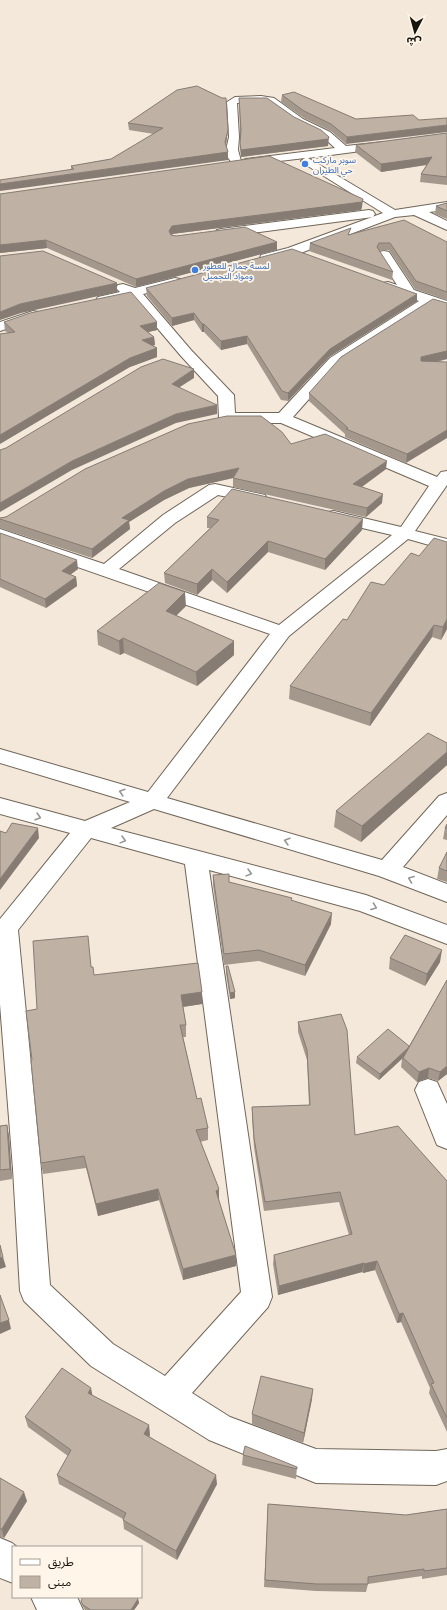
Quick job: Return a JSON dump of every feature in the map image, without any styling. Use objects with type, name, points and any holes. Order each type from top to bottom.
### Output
[{"type":"street","points":[[230,167],[233,156],[232,150],[234,137],[232,102],[235,100],[270,100],[299,121],[326,134],[344,150]]},
{"type":"street","points":[[395,147],[307,161],[230,167],[344,150],[395,147]]},
{"type":"street","points":[[307,161],[391,213]]},
{"type":"street","points":[[207,234],[447,206]]},
{"type":"street","points":[[414,210],[447,226]]},
{"type":"street","points":[[255,261],[293,251],[391,213]]},
{"type":"street","points":[[246,229],[293,251],[315,259]]},
{"type":"street","points":[[384,255],[410,294]]},
{"type":"street","points":[[88,303],[135,293],[188,279]]},
{"type":"street","points":[[374,280],[429,301],[447,306]]},
{"type":"street","points":[[114,284],[135,293],[179,356],[226,395],[220,420],[283,418],[443,480],[405,533],[282,632],[153,801],[85,830],[3,932],[27,1169],[35,1291],[102,1356],[220,1429],[316,1466],[436,1468],[447,1464]]},
{"type":"street","points":[[283,418],[335,361],[429,301]]},
{"type":"street","points":[[0,327],[26,317],[49,312]]},
{"type":"street","points":[[106,571],[169,519],[215,489],[276,503]]},
{"type":"street","points":[[322,514],[405,533],[447,545]]},
{"type":"street","points":[[2,524],[106,571],[282,632]]},
{"type":"street","points":[[0,756],[387,870],[447,893]]},
{"type":"street","points":[[387,870],[447,801]]},
{"type":"street","points":[[0,806],[366,904],[447,935]]},
{"type":"street","points":[[168,1396],[257,1297],[196,859]]},
{"type":"street","points":[[428,1090],[447,1137]]},
{"type":"street","points":[[0,1555],[12,1565]]},
{"type":"street","points":[[51,1598],[65,1610]]},
{"type":"building","points":[[197,86],[222,98],[226,98],[228,130],[225,142],[228,152],[0,184],[0,180],[74,169],[71,166],[111,159],[163,128],[128,123],[177,90]]},
{"type":"building","points":[[294,92],[356,119],[413,115],[419,120],[447,118],[447,125],[347,137],[331,124],[304,111],[282,95]]},
{"type":"building","points":[[239,98],[267,98],[294,117],[321,130],[329,137],[328,139],[241,150]]},
{"type":"building","points":[[447,133],[447,177],[421,174],[432,157],[381,164],[356,145]]},
{"type":"building","points":[[269,156],[363,199],[362,202],[172,226],[169,231],[171,235],[176,236],[245,227],[277,242],[136,279],[46,240],[0,245],[0,194]]},
{"type":"building","points":[[447,203],[447,211],[436,206]]},
{"type":"building","points":[[404,220],[447,242],[447,292],[416,281],[390,243],[379,243],[377,247],[393,272],[310,243],[351,228],[348,235]]},
{"type":"building","points":[[292,249],[417,294],[330,349],[288,393],[282,391],[247,336],[221,341],[204,324],[202,324],[194,313],[172,318],[146,288]]},
{"type":"building","points":[[43,251],[117,283],[20,304],[0,312],[0,256]]},
{"type":"building","points":[[131,292],[157,322],[140,326],[154,337],[142,340],[157,348],[130,358],[0,435],[0,334],[15,332],[4,322],[30,313]]},
{"type":"building","points":[[433,299],[447,303],[447,351],[421,357],[421,361],[447,362],[447,430],[407,454],[346,429],[348,428],[309,393],[341,357]]},
{"type":"building","points":[[163,359],[194,369],[172,384],[217,405],[176,414],[72,461],[0,503],[0,450],[6,448],[141,367]]},
{"type":"building","points":[[227,416],[261,416],[282,432],[291,444],[325,434],[387,461],[353,484],[383,494],[367,508],[233,478],[239,468],[188,479],[164,491],[122,518],[129,520],[92,549],[0,519],[6,517],[85,469],[188,424]]},
{"type":"building","points":[[232,489],[363,519],[325,559],[268,541],[227,582],[212,569],[197,584],[164,573],[219,520],[207,517]]},
{"type":"building","points":[[0,533],[77,560],[62,571],[76,577],[45,599],[0,579]]},
{"type":"building","points":[[434,538],[447,542],[447,619],[443,627],[434,625],[371,713],[290,686],[343,619],[347,620],[371,582],[384,585],[411,553],[419,556]]},
{"type":"building","points":[[159,583],[185,592],[166,611],[234,641],[196,672],[123,638],[119,641],[97,631]]},
{"type":"building","points":[[428,733],[447,743],[447,752],[362,826],[336,811]]},
{"type":"building","points":[[12,823],[38,828],[0,879],[0,831],[6,833]]},
{"type":"building","points":[[447,852],[447,871],[439,868]]},
{"type":"building","points":[[229,874],[229,882],[292,898],[291,900],[332,913],[305,965],[259,950],[224,954],[213,875]]},
{"type":"building","points":[[405,935],[442,950],[427,974],[390,958]]},
{"type":"building","points":[[88,936],[91,967],[93,967],[94,975],[198,963],[202,992],[181,995],[186,1025],[180,1025],[197,1099],[201,1098],[208,1128],[196,1130],[219,1189],[216,1191],[236,1255],[183,1269],[158,1189],[96,1204],[84,1156],[41,1163],[26,1011],[37,1009],[33,941]]},
{"type":"building","points":[[226,966],[228,966],[235,992],[230,993]]},
{"type":"building","points":[[447,980],[447,1066],[440,1072],[429,1068],[419,1072],[403,1058]]},
{"type":"building","points":[[341,1014],[347,1030],[355,1135],[398,1126],[447,1181],[447,1418],[431,1384],[434,1383],[403,1313],[399,1314],[377,1261],[364,1263],[279,1286],[274,1255],[352,1234],[340,1192],[265,1202],[254,1138],[252,1107],[310,1105],[307,1050],[298,1022]]},
{"type":"building","points":[[388,1029],[409,1046],[380,1074],[357,1057]]},
{"type":"building","points":[[7,1125],[10,1169],[0,1170],[0,1126]]},
{"type":"building","points":[[0,1245],[3,1257],[0,1258]]},
{"type":"building","points":[[0,1295],[9,1320],[0,1323]]},
{"type":"building","points":[[62,1368],[91,1388],[88,1393],[149,1425],[144,1434],[216,1475],[176,1551],[123,1520],[126,1513],[57,1475],[71,1450],[25,1417]]},
{"type":"building","points":[[261,1376],[313,1389],[304,1433],[252,1414]]},
{"type":"building","points":[[245,1446],[297,1467],[297,1469],[243,1455]]},
{"type":"building","points":[[0,1478],[24,1492],[2,1529],[0,1529]]},
{"type":"building","points":[[268,1504],[406,1515],[447,1509],[447,1568],[424,1571],[424,1569],[368,1577],[368,1584],[317,1584],[265,1580]]},
{"type":"building","points":[[82,1598],[138,1599],[131,1610],[91,1610],[83,1605],[81,1601]]},
{"type":"place","name":"سوبر ماركت حي الطيران","points":[[305,164]]},
{"type":"place","name":"لمسة جمال للعطور ومواد التجميل","points":[[195,270]]}]
